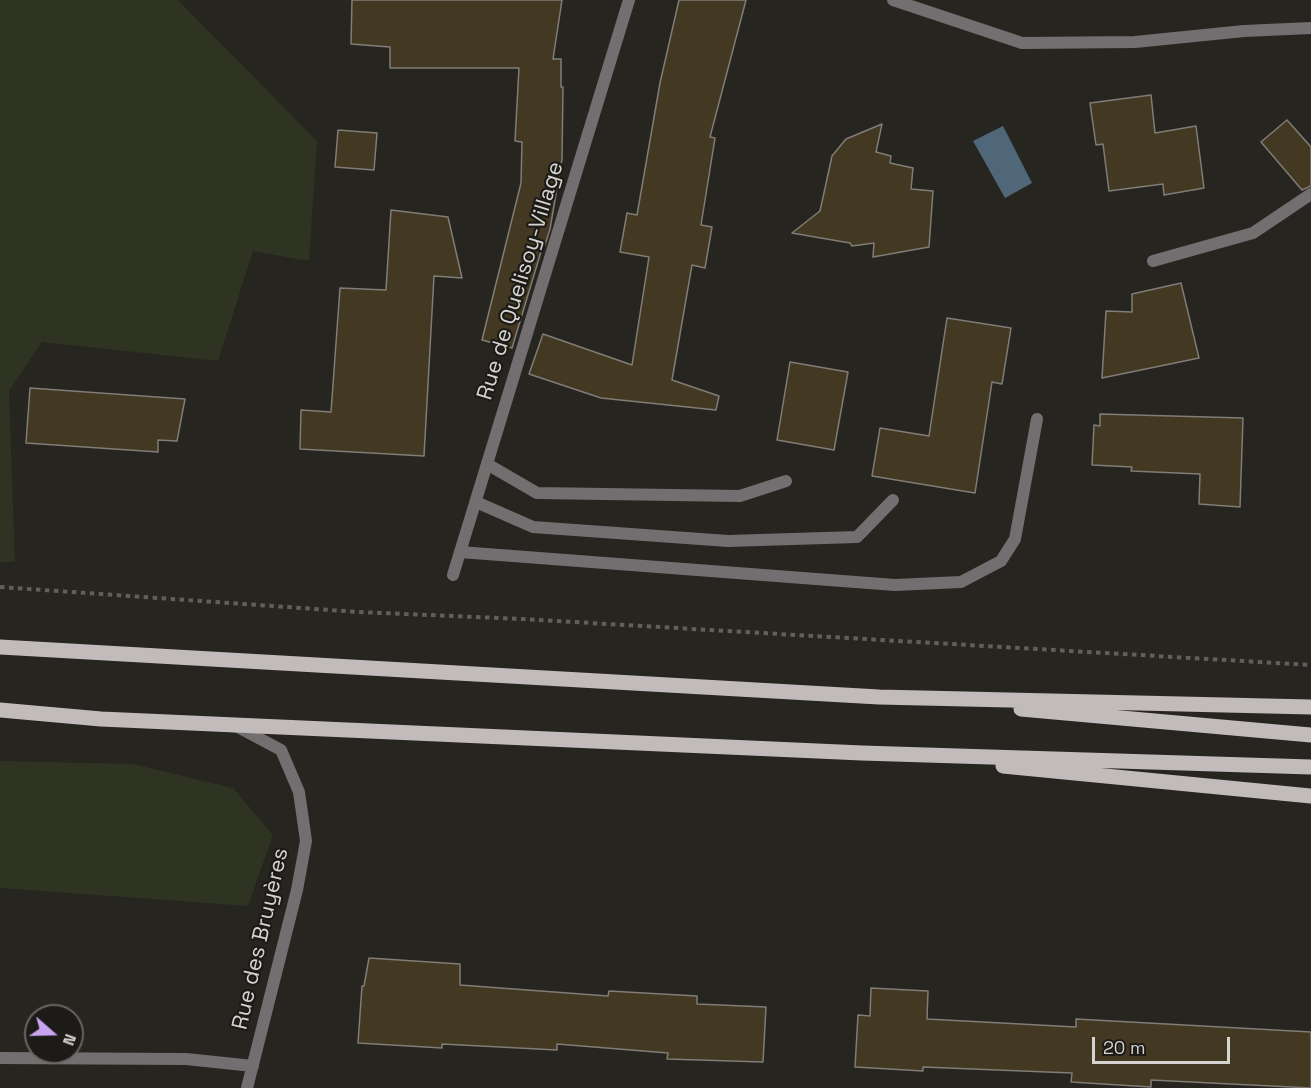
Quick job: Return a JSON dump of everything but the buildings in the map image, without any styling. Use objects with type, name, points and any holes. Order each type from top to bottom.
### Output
[{"type":"main road","points":[[0,648],[879,697],[1311,735]]},
{"type":"main road","points":[[879,697],[1311,707]]},
{"type":"main road","points":[[0,710],[100,719],[862,753],[1311,766]]},
{"type":"main road","points":[[862,753],[1311,796]]},
{"type":"street","name":"Rue de Quelisoy-Village","points":[[453,574],[629,0]]},
{"type":"street","points":[[893,0],[1022,43],[1135,42],[1244,31],[1311,28]]},
{"type":"street","points":[[1153,261],[1253,233],[1311,194]]},
{"type":"street","points":[[460,552],[895,585],[961,582],[1001,561],[1015,539],[1037,419]]},
{"type":"street","points":[[487,464],[537,493],[740,496],[786,481]]},
{"type":"street","points":[[476,502],[533,527],[728,541],[857,537],[893,500]]},
{"type":"street","name":"Rue des Bruyères","points":[[232,724],[281,750],[299,792],[306,841],[297,890],[247,1088]]},
{"type":"street","points":[[0,1058],[186,1059],[253,1066]]},
{"type":"path","points":[[0,587],[359,612],[522,619],[1311,665]]},
{"type":"green space","points":[[0,0],[178,0],[317,141],[309,261],[253,251],[218,361],[42,342],[9,391],[15,562],[0,562]]},
{"type":"green space","points":[[0,761],[133,764],[233,788],[273,835],[248,906],[1,888],[0,891]]},
{"type":"water","points":[[1003,126],[1032,183],[1005,198],[973,141]]}]
